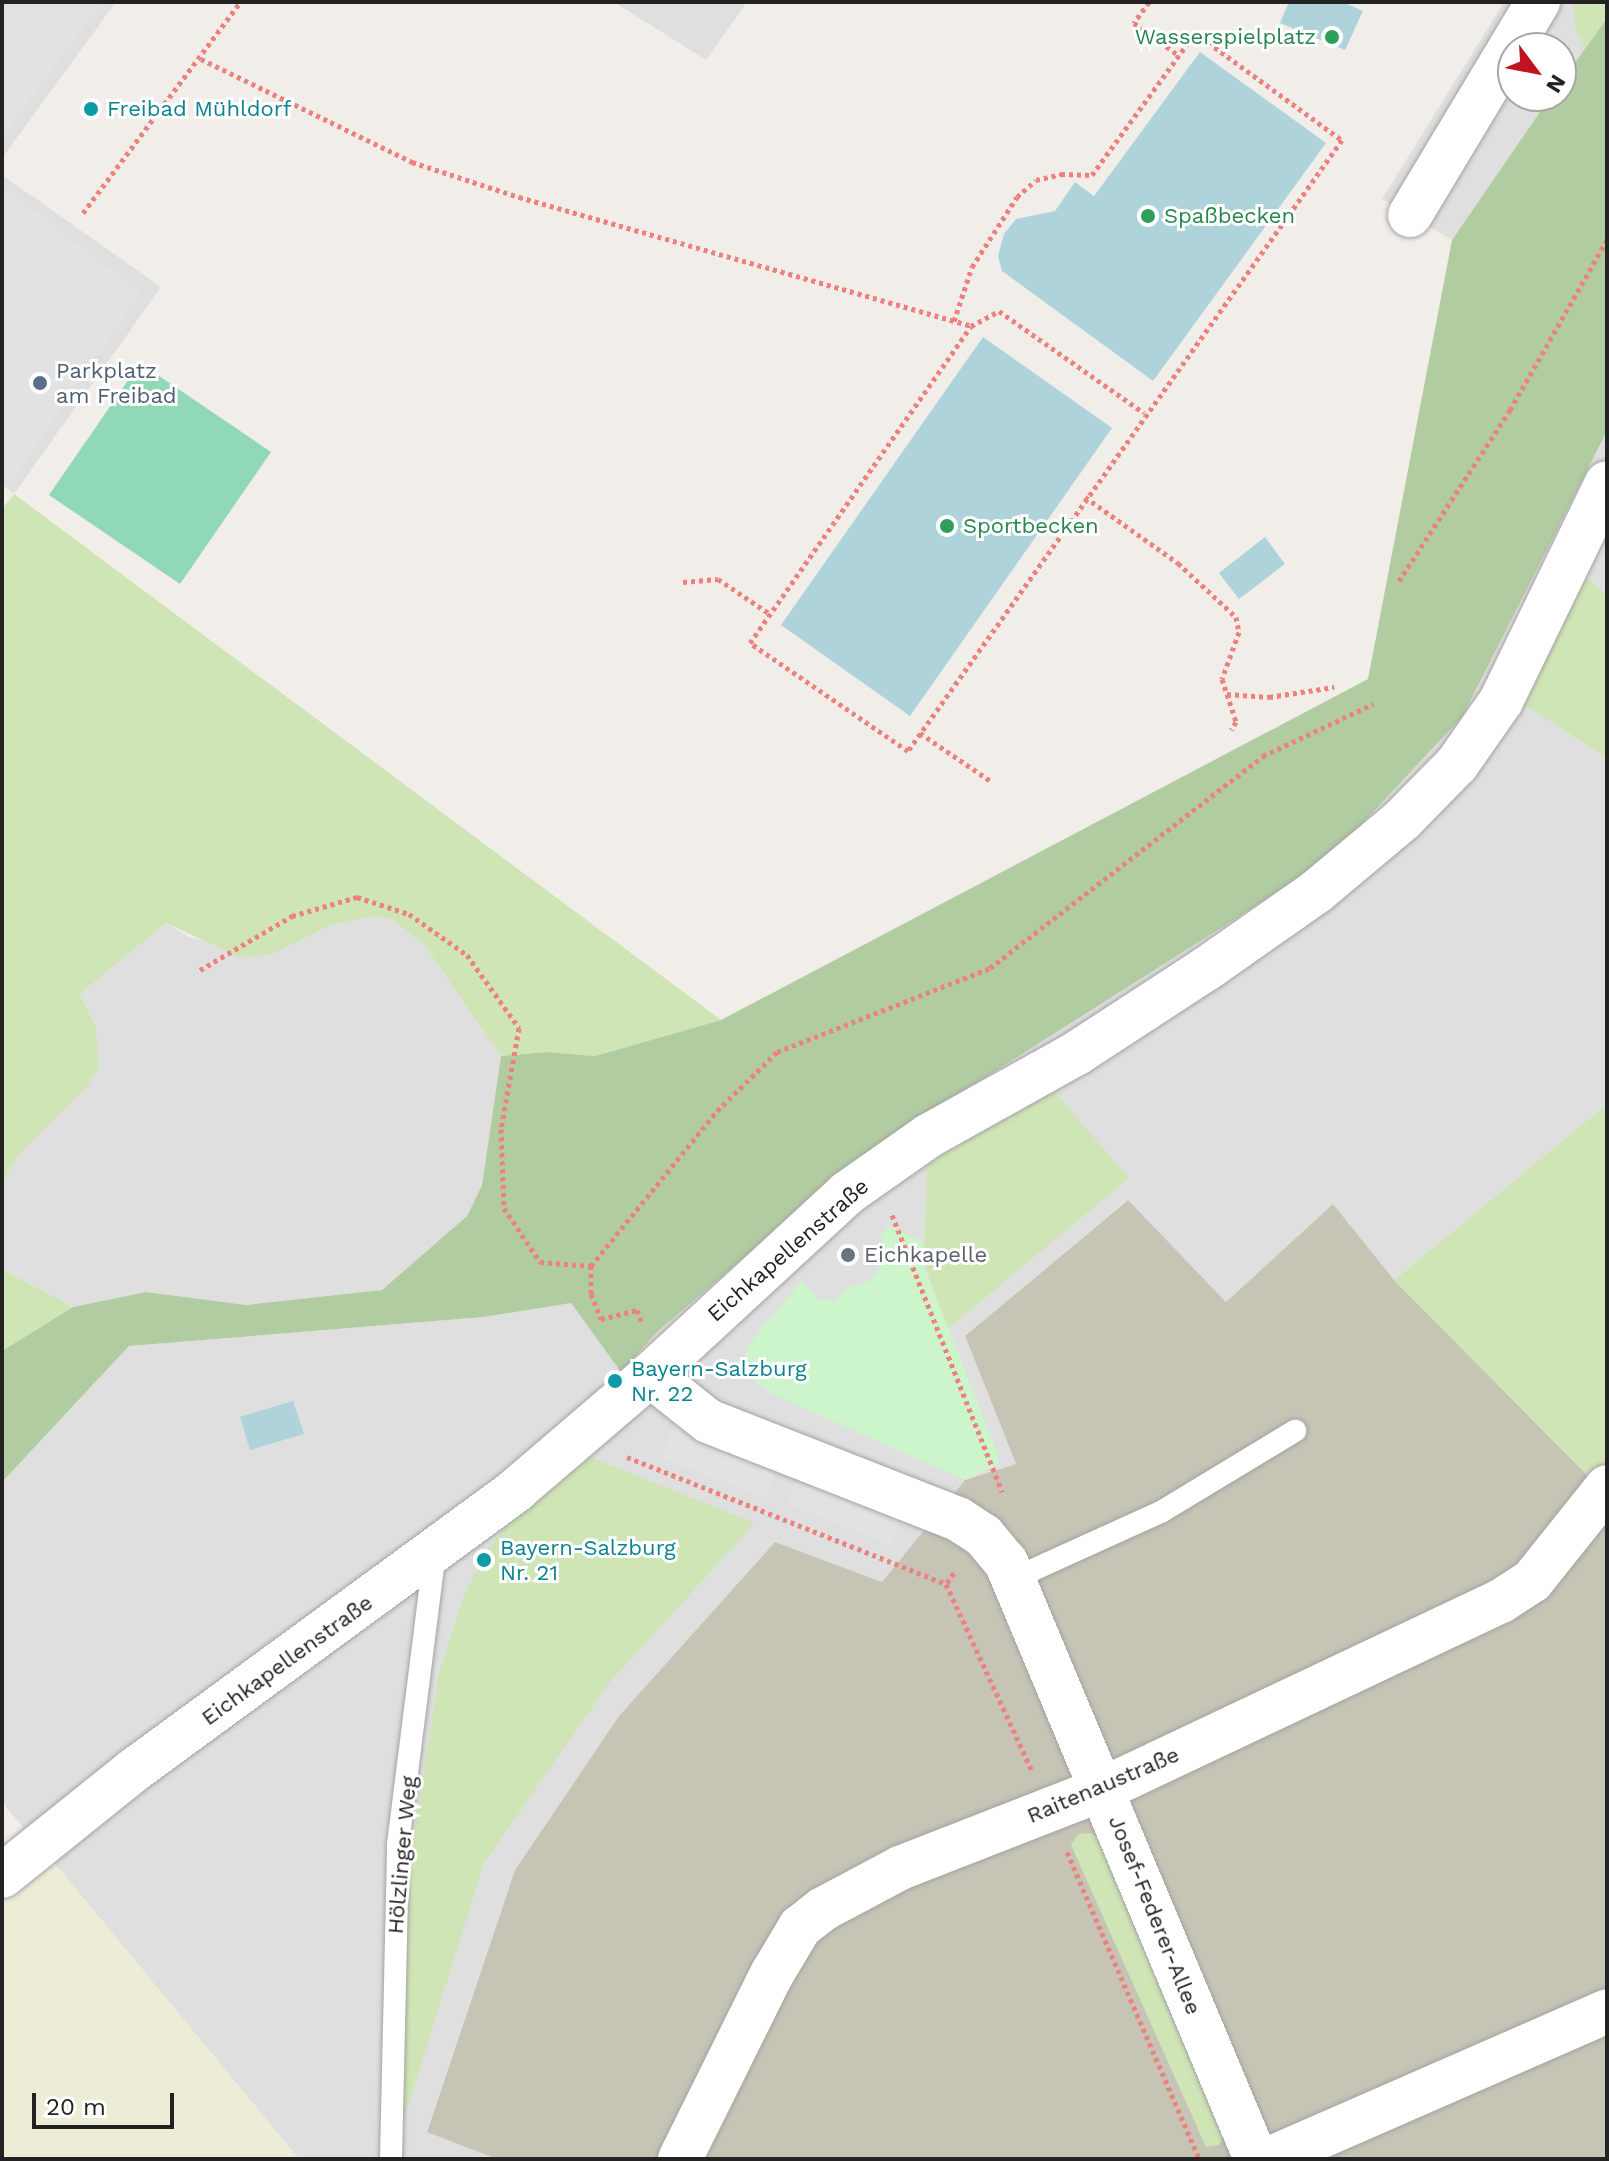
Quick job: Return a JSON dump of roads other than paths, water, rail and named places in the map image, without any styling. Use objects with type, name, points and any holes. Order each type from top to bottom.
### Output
[{"type":"street","points":[[1410,215],[1538,2]]},
{"type":"street","name":"Eichkapellenstraße","points":[[2,1876],[134,1770],[435,1552],[578,1437],[636,1387],[789,1242],[875,1173],[928,1136],[1077,1053],[1206,969],[1316,892],[1429,795],[1501,701],[1607,483]]},
{"type":"street","name":"Josef-Federer-Allee","points":[[636,1387],[708,1421],[829,1465],[983,1535],[1013,1579],[1256,2159]]},
{"type":"street","name":"Raitenaustraße","points":[[680,2159],[800,1927],[823,1909],[900,1868],[1103,1789],[1501,1601],[1532,1581],[1607,1487]]},
{"type":"street","points":[[1269,2159],[1607,2011]]},
{"type":"lane","points":[[1013,1579],[1161,1512],[1295,1431]]},
{"type":"lane","name":"Hölzlinger Weg","points":[[391,2159],[398,1844],[435,1552]]},
{"type":"water","name":"Wasserspielplatz","points":[[1289,2],[1343,2],[1363,11],[1345,50],[1280,23]]},
{"type":"water","name":"Spaßbecken","points":[[1200,52],[1326,143],[1153,381],[1002,271],[998,256],[1004,234],[1016,219],[1055,211],[1075,182],[1094,196]]},
{"type":"water","name":"Sportbecken","points":[[983,337],[1112,428],[910,716],[781,625]]},
{"type":"water","points":[[1265,537],[1285,564],[1239,599],[1219,573]]},
{"type":"water","points":[[293,1401],[304,1434],[250,1450],[240,1417]]},
{"type":"place","name":"Wasserspielplatz","points":[[1332,37]]},
{"type":"place","name":"Freibad Mühldorf","points":[[91,109]]},
{"type":"place","name":"Spaßbecken","points":[[1148,216]]},
{"type":"place","name":"Parkplatz am Freibad","points":[[40,383]]},
{"type":"place","name":"Sportbecken","points":[[947,526]]},
{"type":"place","name":"Eichkapelle","points":[[848,1255]]},
{"type":"place","name":"Bayern-Salzburg Nr. 22","points":[[615,1381]]},
{"type":"place","name":"Bayern-Salzburg Nr. 21","points":[[484,1560]]}]
